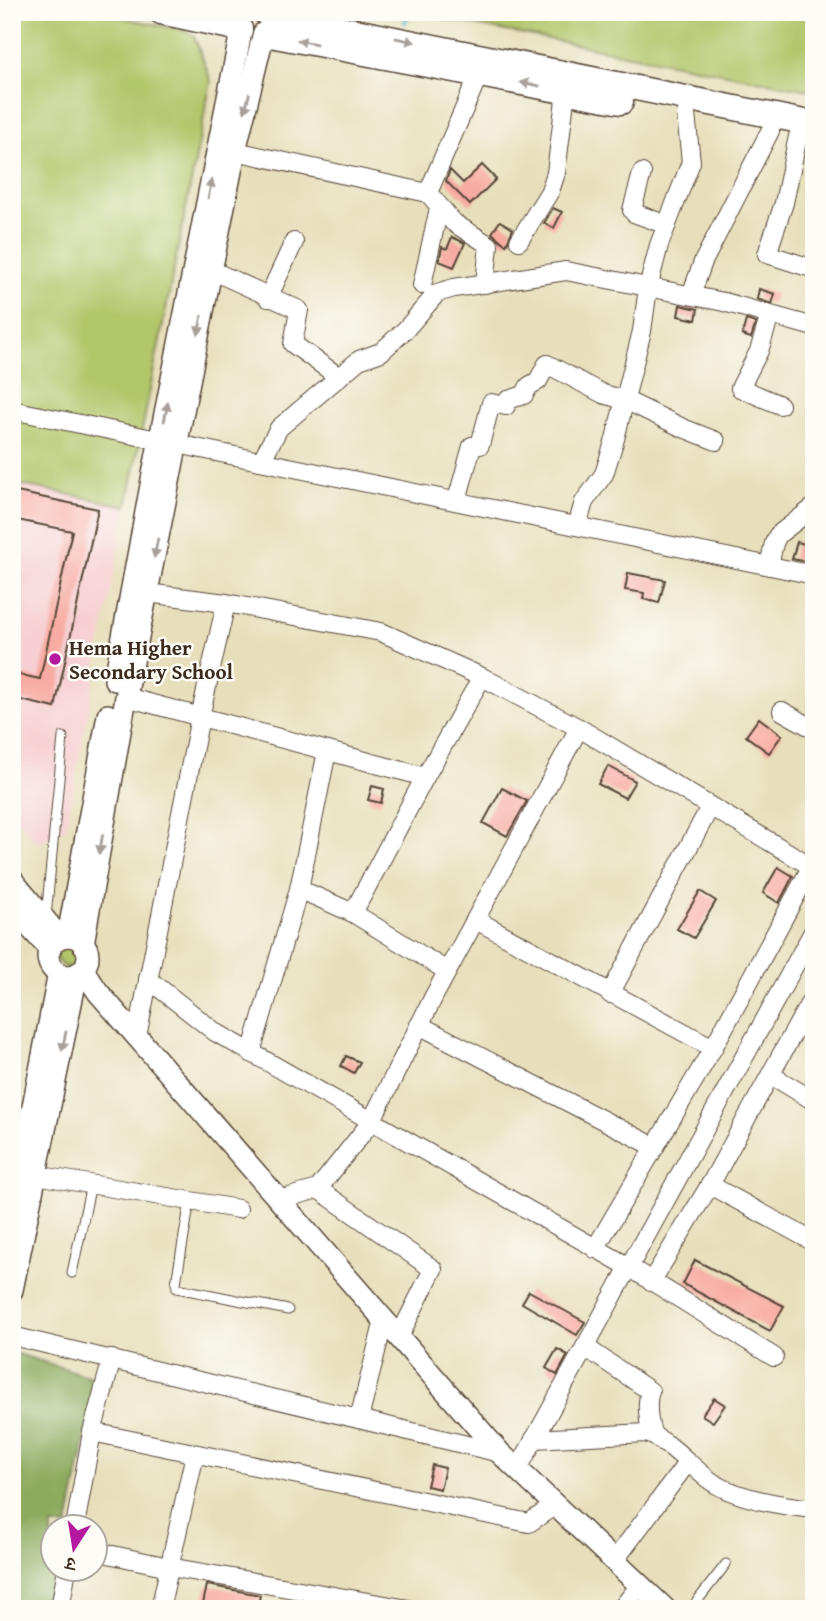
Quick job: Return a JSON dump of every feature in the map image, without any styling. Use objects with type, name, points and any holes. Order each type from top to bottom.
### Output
[{"type":"main road","points":[[161,12],[255,24],[479,75],[770,131],[808,133]]},
{"type":"main road","points":[[255,24],[309,16],[808,133]]},
{"type":"street","points":[[255,24],[211,270],[168,442],[147,593],[126,697],[65,942],[50,964],[73,973],[98,992],[500,1453],[665,1609]]},
{"type":"street","points":[[65,942],[255,24]]},
{"type":"street","points":[[428,193],[479,75]]},
{"type":"street","points":[[519,241],[550,191],[556,173],[566,91]]},
{"type":"street","points":[[577,526],[584,502],[604,474],[642,331],[648,288],[659,245],[691,162],[686,114]]},
{"type":"street","points":[[691,295],[703,262],[770,131]]},
{"type":"street","points":[[808,133],[767,254],[814,270]]},
{"type":"street","points":[[234,151],[428,193],[454,223],[489,245],[485,284]]},
{"type":"street","points":[[642,173],[632,210],[667,225]]},
{"type":"street","points":[[422,285],[439,208]]},
{"type":"street","points":[[268,298],[293,242]]},
{"type":"street","points":[[211,270],[299,310],[293,344],[339,377]]},
{"type":"street","points":[[261,461],[279,428],[359,360],[380,352],[406,329],[436,293],[566,271],[691,295],[814,327]]},
{"type":"street","points":[[770,315],[759,351],[740,388],[780,405]]},
{"type":"street","points":[[457,500],[472,446],[480,445],[491,404],[506,406],[508,400],[525,394],[529,386],[538,381],[547,364],[603,394],[625,400],[716,441]]},
{"type":"street","points":[[12,410],[814,575]]},
{"type":"street","points":[[769,566],[778,535],[814,507]]},
{"type":"street","points":[[147,593],[226,603],[381,632],[482,677],[579,728],[813,866],[713,1048],[595,1249]]},
{"type":"street","points":[[137,1037],[200,717],[226,603]]},
{"type":"street","points":[[353,913],[482,677]]},
{"type":"street","points":[[126,697],[425,777]]},
{"type":"street","points":[[782,711],[814,729]]},
{"type":"street","points":[[279,1200],[318,1189],[371,1122],[447,971],[579,728]]},
{"type":"street","points":[[251,1053],[299,889],[327,751]]},
{"type":"street","points":[[610,994],[710,807]]},
{"type":"street","points":[[12,880],[65,942]]},
{"type":"street","points":[[299,889],[353,913],[447,971]]},
{"type":"street","points":[[12,908],[88,956],[73,973],[12,1214]]},
{"type":"street","points":[[476,920],[713,1048]]},
{"type":"street","points":[[518,1469],[814,930]]},
{"type":"street","points":[[148,979],[215,1032],[629,1267],[774,1357]]},
{"type":"street","points":[[651,1282],[710,1185],[814,995]]},
{"type":"street","points":[[419,1025],[655,1147]]},
{"type":"street","points":[[771,1075],[814,1101]]},
{"type":"street","points":[[23,1170],[237,1209]]},
{"type":"street","points":[[12,1290],[23,1170]]},
{"type":"street","points":[[710,1185],[814,1242]]},
{"type":"street","points":[[318,1189],[433,1269],[399,1337]]},
{"type":"street","points":[[359,1419],[384,1320]]},
{"type":"street","points":[[12,1336],[500,1453]]},
{"type":"street","points":[[585,1347],[650,1391],[647,1421],[653,1435]]},
{"type":"street","points":[[78,1512],[92,1432],[112,1359]]},
{"type":"street","points":[[92,1432],[529,1523],[555,1505]]},
{"type":"street","points":[[534,1439],[646,1433],[660,1438],[711,1482],[759,1501],[814,1508]]},
{"type":"street","points":[[160,1609],[195,1454]]},
{"type":"street","points":[[615,1560],[684,1467],[689,1465]]},
{"type":"street","points":[[108,1554],[408,1609]]},
{"type":"street","points":[[60,1609],[65,1582]]},
{"type":"street","points":[[621,1609],[640,1585]]},
{"type":"lane","points":[[46,921],[63,737]]},
{"type":"lane","points":[[72,1273],[91,1184]]},
{"type":"lane","points":[[190,1201],[177,1288],[288,1310]]},
{"type":"lane","points":[[691,1609],[726,1564]]},
{"type":"shaded area","name":"Hema Higher Secondary School","points":[[12,483],[127,506],[66,827],[38,844],[12,813]]},
{"type":"green space","points":[[12,12],[93,12],[184,30],[194,36],[211,81],[127,506],[12,483]]},
{"type":"green space","points":[[409,12],[814,12],[814,91]]},
{"type":"green space","points":[[68,945],[76,948],[79,956],[76,964],[68,967],[60,964],[57,956],[60,948]]},
{"type":"green space","points":[[15,1353],[97,1379],[71,1512],[38,1512],[38,1582],[56,1582],[51,1609],[12,1609],[12,1364]]},
{"type":"building","points":[[482,165],[496,179],[470,205],[446,181],[450,170],[463,183]]},
{"type":"building","points":[[553,208],[562,212],[554,228],[544,223]]},
{"type":"building","points":[[500,221],[513,229],[506,245],[492,233]]},
{"type":"building","points":[[452,237],[465,243],[454,267],[439,261],[442,247],[447,249]]},
{"type":"building","points":[[759,289],[775,294],[772,304],[757,299]]},
{"type":"building","points":[[680,305],[698,309],[696,320],[678,316]]},
{"type":"building","points":[[746,320],[756,323],[751,338],[742,335]]},
{"type":"building","points":[[12,491],[98,509],[55,708],[12,698],[12,673],[40,679],[72,531],[12,519]]},
{"type":"building","points":[[797,542],[813,546],[809,562],[792,559]]},
{"type":"building","points":[[628,573],[665,580],[659,603],[643,599],[644,593],[625,590]]},
{"type":"building","points":[[759,718],[782,735],[769,753],[746,736]]},
{"type":"building","points":[[608,766],[635,781],[625,798],[598,784]]},
{"type":"building","points":[[372,786],[384,789],[381,803],[368,800]]},
{"type":"building","points":[[502,788],[527,801],[507,836],[483,823]]},
{"type":"building","points":[[778,867],[793,876],[779,903],[763,893]]},
{"type":"building","points":[[700,891],[716,901],[694,938],[677,929]]},
{"type":"building","points":[[346,1056],[360,1062],[354,1073],[341,1066]]},
{"type":"building","points":[[695,1260],[784,1306],[770,1331],[683,1284]]},
{"type":"building","points":[[529,1291],[585,1322],[577,1335],[522,1303]]},
{"type":"building","points":[[557,1349],[568,1355],[557,1375],[546,1368]]},
{"type":"building","points":[[714,1398],[725,1405],[713,1422],[702,1415]]},
{"type":"building","points":[[432,1465],[445,1468],[440,1489],[427,1486]]},
{"type":"building","points":[[207,1585],[260,1595],[257,1609],[202,1609]]},
{"type":"waterway","points":[[405,22],[409,12]]},
{"type":"place","name":"Hema Higher Secondary School","points":[[55,659]]}]
